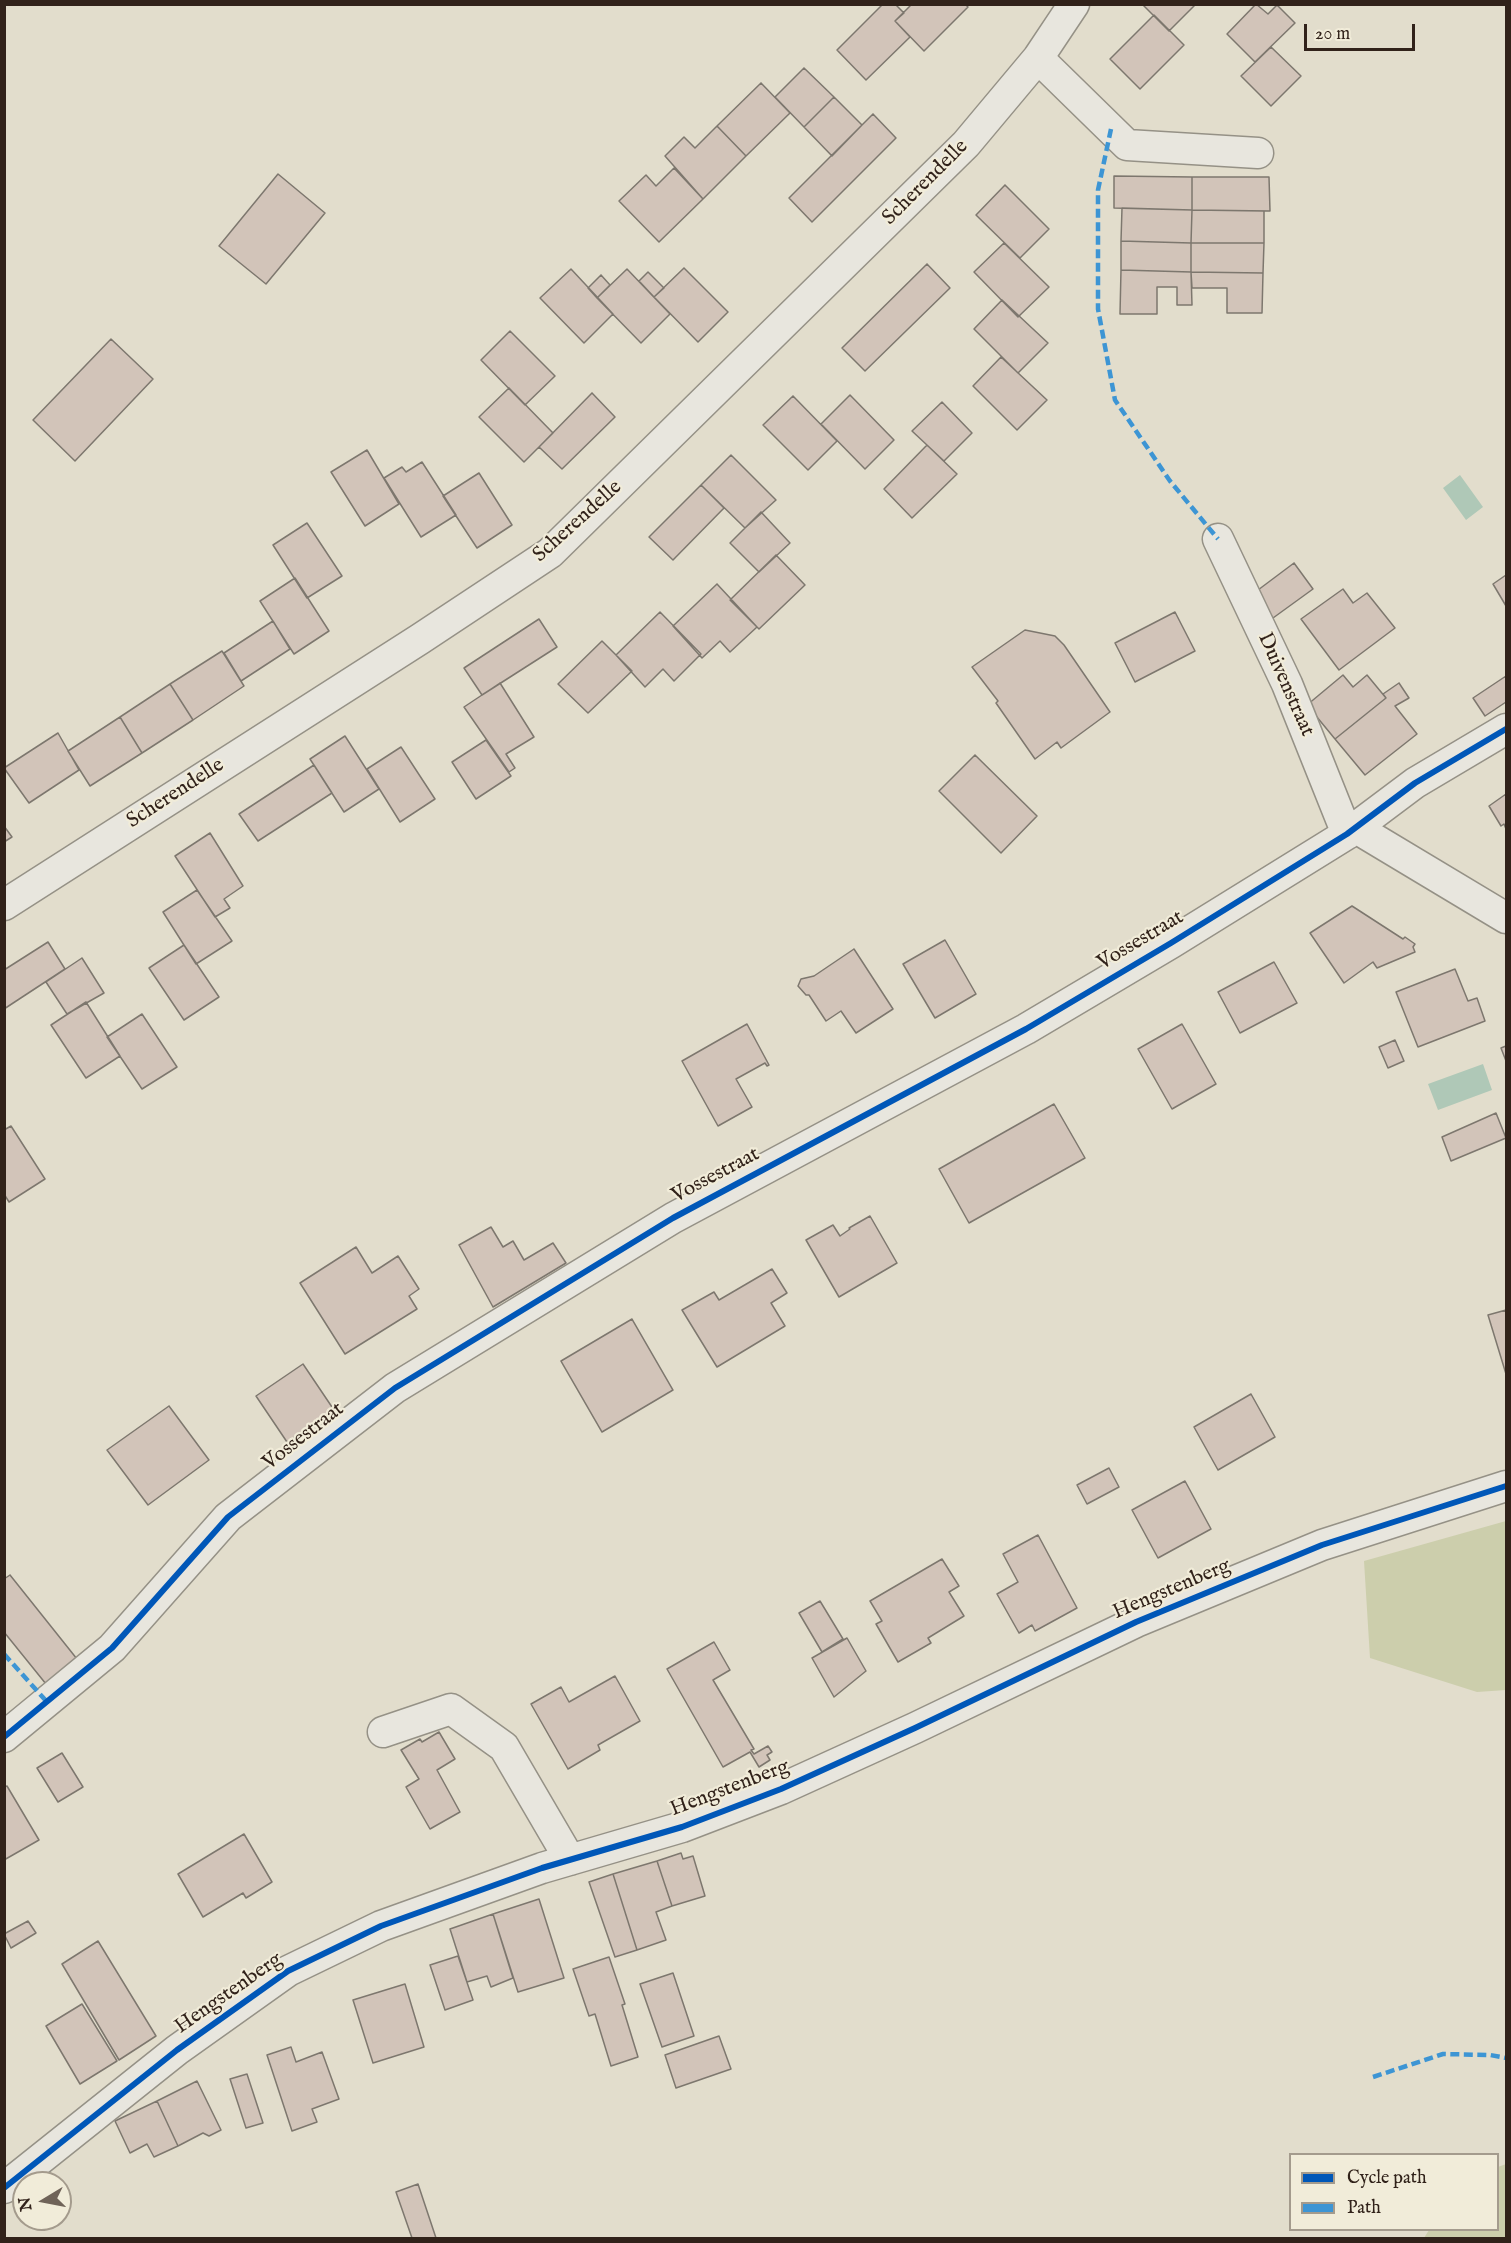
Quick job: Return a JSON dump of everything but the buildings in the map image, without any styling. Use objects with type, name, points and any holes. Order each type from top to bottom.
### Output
[{"type":"street","name":"Scherendelle","points":[[4,905],[420,639],[550,553],[966,144],[1038,58],[1074,4]]},
{"type":"street","points":[[1038,58],[1127,145],[1258,153]]},
{"type":"street","name":"Duivenstraat","points":[[1218,539],[1287,684],[1352,831]]},
{"type":"street","name":"Vossestraat","points":[[4,1737],[112,1648],[228,1517],[395,1388],[673,1218],[1026,1029],[1171,943],[1352,831],[1415,783],[1506,729]]},
{"type":"street","points":[[1352,831],[1506,918]]},
{"type":"street","name":"Hengstenberg","points":[[4,2188],[177,2050],[288,1971],[381,1926],[570,1860],[682,1827],[780,1789],[915,1728],[1136,1622],[1322,1545],[1506,1486]]},
{"type":"street","points":[[383,1732],[451,1708],[504,1747],[570,1860]]},
{"type":"shaded area","points":[[1460,475],[1483,507],[1466,520],[1443,488]]},
{"type":"shaded area","points":[[1483,1064],[1492,1090],[1438,1110],[1428,1084]]},
{"type":"shaded area","points":[[1506,1521],[1506,1690],[1477,1692],[1370,1658],[1364,1561]]},
{"type":"shaded area","points":[[1506,2164],[1506,2238],[1424,2238],[1428,2231],[1499,2231],[1499,2167]]},
{"type":"marked path","points":[[1111,129],[1098,190],[1098,309],[1115,400],[1170,481],[1218,539]]},
{"type":"marked path","points":[[4,1654],[48,1703]]},
{"type":"marked path","points":[[1373,2077],[1443,2054],[1490,2055],[1506,2058]]},
{"type":"cycle path","points":[[4,1737],[112,1648],[228,1517],[395,1388],[673,1218],[1026,1029],[1171,943],[1347,834],[1415,783],[1506,729]]},
{"type":"cycle path","points":[[4,2188],[177,2050],[288,1971],[381,1926],[542,1868],[682,1827],[781,1789],[915,1728],[1136,1622],[1322,1545],[1506,1486]]}]
